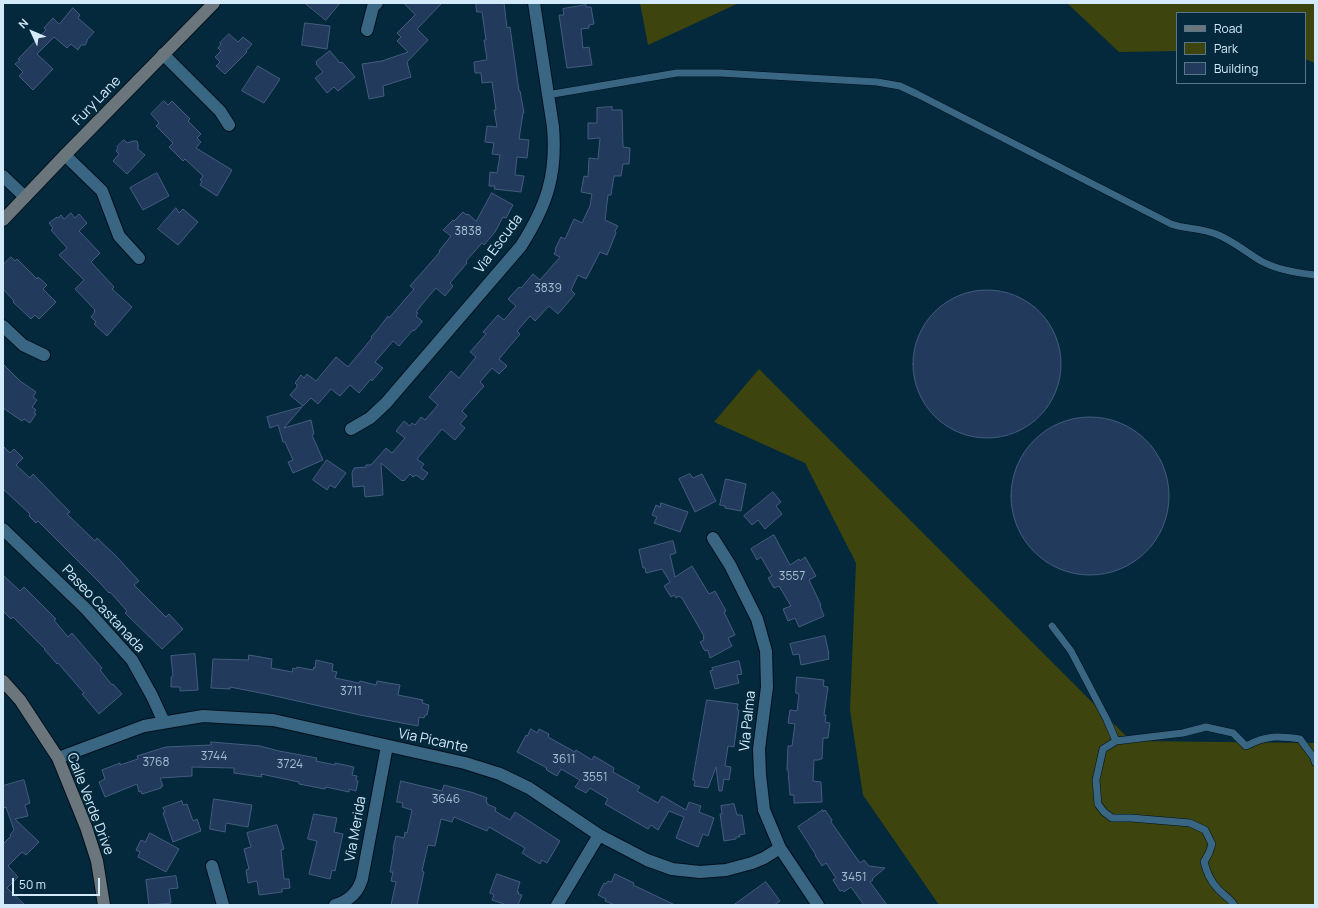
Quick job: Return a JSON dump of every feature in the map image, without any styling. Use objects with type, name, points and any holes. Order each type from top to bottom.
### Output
[{"type":"main road","name":"Fury Lane","points":[[3,220],[214,3]]},
{"type":"main road","name":"Calle Verde Drive","points":[[3,681],[24,706],[58,758],[86,826],[97,860],[104,905]]},
{"type":"street","points":[[368,30],[373,7],[377,3]]},
{"type":"street","name":"Via Escuda","points":[[351,429],[370,418],[386,403],[521,246],[538,218],[552,175],[554,144],[553,127],[534,3]]},
{"type":"street","points":[[163,54],[220,111],[229,125]]},
{"type":"street","points":[[65,155],[102,191],[119,236],[139,258]]},
{"type":"street","points":[[3,176],[26,197]]},
{"type":"street","points":[[3,326],[23,345],[44,355]]},
{"type":"street","name":"Paseo Castanada","points":[[3,530],[86,609],[132,660],[164,722]]},
{"type":"street","name":"Via Palma","points":[[713,538],[730,565],[757,619],[766,651],[767,687],[759,749],[760,776],[764,810],[780,848],[818,905]]},
{"type":"street","name":"Via Picante","points":[[58,758],[144,726],[164,722],[203,716],[273,720],[465,763],[500,774],[529,788],[599,835],[653,863],[672,869],[693,872],[713,872],[739,868],[764,858],[780,848]]},
{"type":"street","name":"Via Merida","points":[[335,905],[345,901],[354,894],[362,879],[387,746]]},
{"type":"street","points":[[557,905],[599,835]]},
{"type":"street","points":[[212,866],[223,905]]},
{"type":"lane","points":[[547,95],[677,73],[692,72],[877,82],[900,86],[996,133],[1171,224],[1216,234],[1276,268],[1315,275]]},
{"type":"lane","points":[[1052,626],[1071,651],[1107,720],[1116,741]]},
{"type":"lane","points":[[1234,905],[1231,900],[1217,888],[1208,875],[1204,862],[1212,844],[1205,830],[1190,823],[1112,818],[1104,812],[1098,804],[1096,780],[1103,749],[1116,741],[1183,733],[1206,727],[1233,733],[1246,746],[1259,739],[1279,736],[1300,739],[1314,758],[1315,762]]},
{"type":"green space","points":[[640,3],[739,3],[648,45]]},
{"type":"green space","points":[[1067,3],[1315,3],[1315,63],[1306,59],[1306,12],[1176,12],[1176,51],[1119,52]]},
{"type":"green space","points":[[759,369],[1131,741],[1315,743],[1315,905],[939,905],[863,795],[850,710],[856,563],[805,463],[714,422]]},
{"type":"building","points":[[305,3],[340,3],[326,20]]},
{"type":"building","points":[[404,3],[442,3],[417,29],[428,40],[407,62],[411,77],[383,86],[384,96],[369,99],[362,64],[382,61],[408,52],[397,41],[401,37],[397,33],[415,15]]},
{"type":"building","points":[[476,3],[504,3],[507,28],[510,27],[519,91],[524,113],[519,139],[529,140],[527,158],[517,157],[515,175],[524,176],[521,192],[494,189],[495,186],[489,186],[490,172],[497,173],[500,155],[492,154],[494,143],[485,142],[487,126],[497,127],[494,110],[496,110],[492,82],[482,83],[481,73],[475,73],[474,62],[487,59],[482,12],[477,12]]},
{"type":"building","points":[[586,5],[586,7],[591,7],[594,24],[589,25],[589,28],[581,29],[583,48],[589,47],[592,65],[567,68],[559,15],[564,15],[563,9]]},
{"type":"building","points":[[73,8],[80,15],[78,18],[94,32],[87,40],[85,45],[81,45],[78,50],[71,44],[67,48],[54,37],[37,54],[53,69],[33,90],[19,76],[23,72],[15,64],[46,30],[44,28],[53,18],[59,24]]},
{"type":"building","points":[[305,23],[330,26],[327,49],[302,45]]},
{"type":"building","points":[[229,34],[238,42],[243,37],[252,44],[246,51],[247,52],[225,74],[216,66],[220,62],[215,57],[221,51],[218,48],[221,44],[220,43]]},
{"type":"building","points":[[330,51],[355,77],[338,91],[334,87],[327,93],[315,78],[323,72],[316,62]]},
{"type":"building","points":[[258,66],[280,79],[264,103],[242,91]]},
{"type":"building","points":[[164,101],[168,105],[172,101],[190,119],[188,121],[201,134],[197,138],[201,142],[196,148],[232,170],[217,196],[200,185],[202,181],[200,180],[203,176],[185,159],[183,161],[169,147],[173,143],[156,126],[159,123],[151,114]]},
{"type":"building","points":[[612,107],[612,110],[622,110],[623,147],[630,148],[629,164],[623,164],[621,176],[614,176],[611,195],[608,195],[605,220],[618,226],[607,255],[600,252],[586,279],[578,275],[571,290],[575,294],[558,314],[549,306],[535,321],[530,316],[517,331],[520,334],[499,359],[507,366],[499,374],[492,368],[480,382],[484,386],[462,411],[467,416],[460,424],[465,428],[455,440],[442,429],[417,459],[424,464],[421,468],[428,473],[423,480],[416,475],[413,477],[410,474],[404,481],[402,481],[381,463],[383,495],[365,497],[364,486],[353,487],[352,473],[354,468],[371,465],[386,448],[392,453],[405,438],[396,431],[404,421],[410,426],[412,423],[415,425],[421,417],[425,420],[438,405],[429,397],[451,371],[459,378],[476,357],[470,352],[486,334],[483,332],[498,315],[504,320],[516,306],[508,299],[519,287],[521,288],[533,274],[540,280],[560,257],[554,254],[555,249],[561,237],[565,239],[574,219],[582,223],[590,206],[592,194],[581,192],[584,176],[588,177],[589,158],[598,159],[600,138],[588,139],[588,123],[597,123],[597,108]]},
{"type":"building","points":[[124,140],[127,143],[137,141],[138,149],[145,155],[127,174],[113,161],[119,154],[116,151],[118,148],[117,147]]},
{"type":"building","points":[[157,173],[169,196],[143,210],[130,188]]},
{"type":"building","points":[[492,193],[513,205],[506,218],[503,217],[495,232],[484,245],[482,243],[466,261],[467,263],[450,283],[453,286],[445,296],[436,288],[423,303],[416,312],[418,313],[416,316],[422,322],[399,346],[393,341],[375,362],[383,368],[372,381],[371,379],[359,393],[350,385],[340,396],[331,389],[318,404],[311,398],[303,406],[290,395],[297,387],[295,383],[301,375],[304,378],[307,374],[316,381],[336,357],[348,367],[388,316],[389,318],[414,289],[410,286],[440,252],[439,251],[451,236],[443,230],[463,212],[467,215],[468,214],[476,221]]},
{"type":"building","points":[[176,208],[179,213],[183,209],[198,222],[178,245],[158,229]]},
{"type":"building","points":[[71,213],[75,218],[79,214],[87,223],[79,231],[100,253],[91,262],[114,287],[112,289],[132,307],[107,336],[94,324],[96,322],[91,317],[95,310],[75,289],[84,280],[59,255],[67,248],[51,230],[53,228],[49,223],[61,215],[64,219]]},
{"type":"building","points":[[11,257],[15,261],[17,259],[37,279],[38,277],[47,285],[43,289],[56,302],[39,319],[35,315],[31,319],[13,302],[14,301],[3,289],[3,265]]},
{"type":"building","points":[[994,290],[1009,293],[1022,298],[1040,311],[1053,329],[1056,336],[1060,349],[1060,379],[1056,392],[1053,399],[1040,417],[1022,430],[1015,433],[1002,437],[980,438],[965,435],[952,430],[934,417],[921,399],[918,392],[914,379],[913,357],[916,342],[921,329],[934,311],[952,298],[959,295],[972,291]]},
{"type":"building","points":[[3,364],[20,381],[36,392],[33,397],[37,400],[32,407],[36,410],[34,413],[36,414],[30,423],[24,419],[22,421],[3,408]]},
{"type":"building","points":[[302,407],[284,428],[311,420],[314,434],[312,435],[323,460],[293,473],[288,462],[293,460],[285,442],[283,442],[278,425],[270,428],[267,417]]},
{"type":"building","points":[[1090,417],[1120,423],[1146,440],[1163,466],[1169,496],[1163,526],[1146,552],[1120,569],[1090,575],[1060,569],[1034,552],[1017,526],[1011,496],[1017,466],[1034,440],[1060,423]]},
{"type":"building","points":[[3,446],[10,453],[14,449],[23,458],[16,465],[30,478],[33,474],[70,512],[67,514],[95,541],[97,538],[139,581],[134,585],[166,617],[169,614],[183,629],[162,649],[125,613],[127,611],[110,592],[109,593],[38,521],[36,523],[29,516],[30,514],[3,489]]},
{"type":"building","points":[[327,460],[346,473],[335,488],[330,485],[327,490],[313,480]]},
{"type":"building","points":[[690,474],[693,478],[702,474],[716,501],[695,512],[679,479]]},
{"type":"building","points":[[726,479],[746,484],[741,511],[725,508],[725,506],[720,505]]},
{"type":"building","points":[[773,492],[781,502],[776,506],[782,514],[765,529],[758,520],[752,525],[744,516]]},
{"type":"building","points":[[661,503],[688,512],[680,532],[654,523],[657,517],[652,515],[656,505],[660,507]]},
{"type":"building","points":[[774,535],[790,565],[805,557],[816,576],[809,580],[821,605],[820,606],[824,616],[799,627],[795,618],[788,621],[783,609],[791,606],[779,586],[774,588],[768,578],[772,576],[761,557],[757,560],[751,549]]},
{"type":"building","points":[[673,541],[676,553],[670,555],[675,577],[692,566],[709,594],[715,591],[726,611],[724,612],[735,635],[728,638],[732,646],[710,658],[708,650],[705,651],[700,642],[704,640],[704,636],[682,598],[679,596],[676,598],[674,595],[671,597],[664,586],[670,582],[662,569],[646,573],[645,568],[643,568],[639,550]]},
{"type":"building","points":[[3,575],[20,591],[24,587],[56,619],[54,620],[68,637],[72,633],[102,668],[100,670],[112,685],[113,684],[122,694],[99,714],[82,694],[84,693],[45,649],[13,617],[11,619],[3,611]]},
{"type":"building","points":[[825,636],[829,659],[801,665],[799,654],[793,655],[790,644]]},
{"type":"building","points":[[195,654],[198,690],[180,691],[180,687],[171,687],[171,677],[173,676],[171,656]]},
{"type":"building","points":[[249,655],[272,659],[271,668],[292,672],[293,668],[296,669],[297,667],[313,670],[314,667],[315,668],[316,660],[333,664],[332,671],[337,672],[335,678],[359,683],[360,681],[376,685],[377,681],[400,685],[398,695],[423,700],[422,703],[429,705],[427,715],[425,715],[424,718],[419,717],[418,726],[230,687],[230,689],[211,688],[213,659],[248,660]]},
{"type":"building","points":[[739,661],[742,674],[737,675],[739,683],[715,689],[710,671],[713,670],[712,668]]},
{"type":"building","points":[[797,677],[824,680],[823,686],[828,687],[824,715],[826,715],[825,722],[830,723],[828,738],[823,738],[822,759],[814,760],[813,781],[821,782],[822,802],[794,803],[794,795],[790,795],[787,770],[788,746],[792,746],[795,724],[788,723],[790,710],[797,711],[799,694],[796,693]]},
{"type":"building","points":[[707,700],[738,704],[737,710],[739,710],[734,747],[728,746],[725,766],[731,767],[729,780],[724,779],[722,791],[719,791],[716,767],[708,788],[694,786],[695,781],[693,780]]},
{"type":"building","points":[[531,729],[537,733],[539,729],[549,734],[548,737],[575,752],[576,750],[592,760],[594,756],[614,768],[613,772],[640,787],[637,791],[658,803],[662,796],[686,810],[689,802],[701,806],[699,812],[714,818],[708,836],[703,834],[698,847],[676,838],[684,817],[669,811],[658,830],[651,825],[648,829],[605,804],[608,799],[590,788],[586,793],[575,787],[580,780],[561,769],[557,776],[548,771],[546,769],[547,768],[517,752]]},
{"type":"building","points":[[211,742],[260,746],[317,758],[316,761],[354,767],[352,775],[357,776],[356,780],[358,781],[356,791],[349,789],[349,792],[326,787],[325,789],[261,774],[262,777],[234,773],[234,768],[192,767],[192,776],[160,778],[163,786],[161,786],[161,788],[142,794],[141,791],[139,792],[137,784],[105,797],[99,782],[105,779],[102,770],[120,763],[120,765],[138,759],[137,756],[166,747],[211,745]]},
{"type":"building","points":[[24,780],[30,803],[25,805],[28,816],[15,819],[39,842],[26,855],[22,852],[8,866],[18,877],[7,888],[25,905],[3,905],[3,844],[11,836],[10,835],[14,830],[6,807],[3,808],[3,786]]},
{"type":"building","points":[[401,781],[442,791],[444,785],[474,793],[487,798],[487,804],[496,808],[495,811],[510,820],[515,812],[560,841],[547,863],[542,860],[540,864],[522,853],[525,848],[489,827],[487,831],[454,817],[452,822],[441,819],[435,846],[428,845],[422,871],[424,872],[417,905],[391,905],[396,882],[391,881],[393,872],[390,872],[393,849],[396,836],[404,838],[405,832],[407,833],[412,810],[402,807],[403,803],[397,802]]},
{"type":"building","points":[[214,799],[252,805],[248,827],[226,823],[225,832],[210,829]]},
{"type":"building","points":[[182,801],[183,805],[187,804],[193,821],[197,819],[201,831],[173,842],[163,813],[165,812],[163,808]]},
{"type":"building","points":[[734,804],[737,815],[742,815],[745,834],[739,835],[740,837],[736,837],[736,839],[724,841],[720,814],[722,814],[721,806]]},
{"type":"building","points":[[823,810],[823,812],[825,810],[832,820],[831,822],[860,863],[864,860],[869,866],[885,868],[870,882],[887,905],[864,905],[851,887],[844,892],[842,890],[840,891],[833,880],[836,878],[826,863],[822,866],[798,827]]},
{"type":"building","points":[[314,814],[337,818],[334,832],[343,834],[335,871],[332,870],[330,879],[309,874],[317,841],[308,839]]},
{"type":"building","points":[[277,825],[284,849],[281,850],[284,879],[289,879],[290,888],[282,889],[282,892],[259,895],[257,881],[248,883],[246,870],[249,869],[244,849],[251,847],[247,833]]},
{"type":"building","points":[[150,833],[179,849],[166,872],[138,857],[140,852],[136,850],[141,840],[145,842]]},
{"type":"building","points":[[497,874],[520,882],[517,892],[519,892],[518,894],[522,895],[518,905],[507,905],[492,900],[494,895],[490,893]]},
{"type":"building","points":[[615,874],[634,883],[633,885],[675,905],[615,905],[605,901],[606,899],[598,895],[604,883],[606,884],[608,881],[611,882]]},
{"type":"building","points":[[176,876],[178,888],[169,889],[171,903],[149,905],[146,880]]},
{"type":"building","points":[[766,882],[780,901],[774,905],[734,905]]}]
